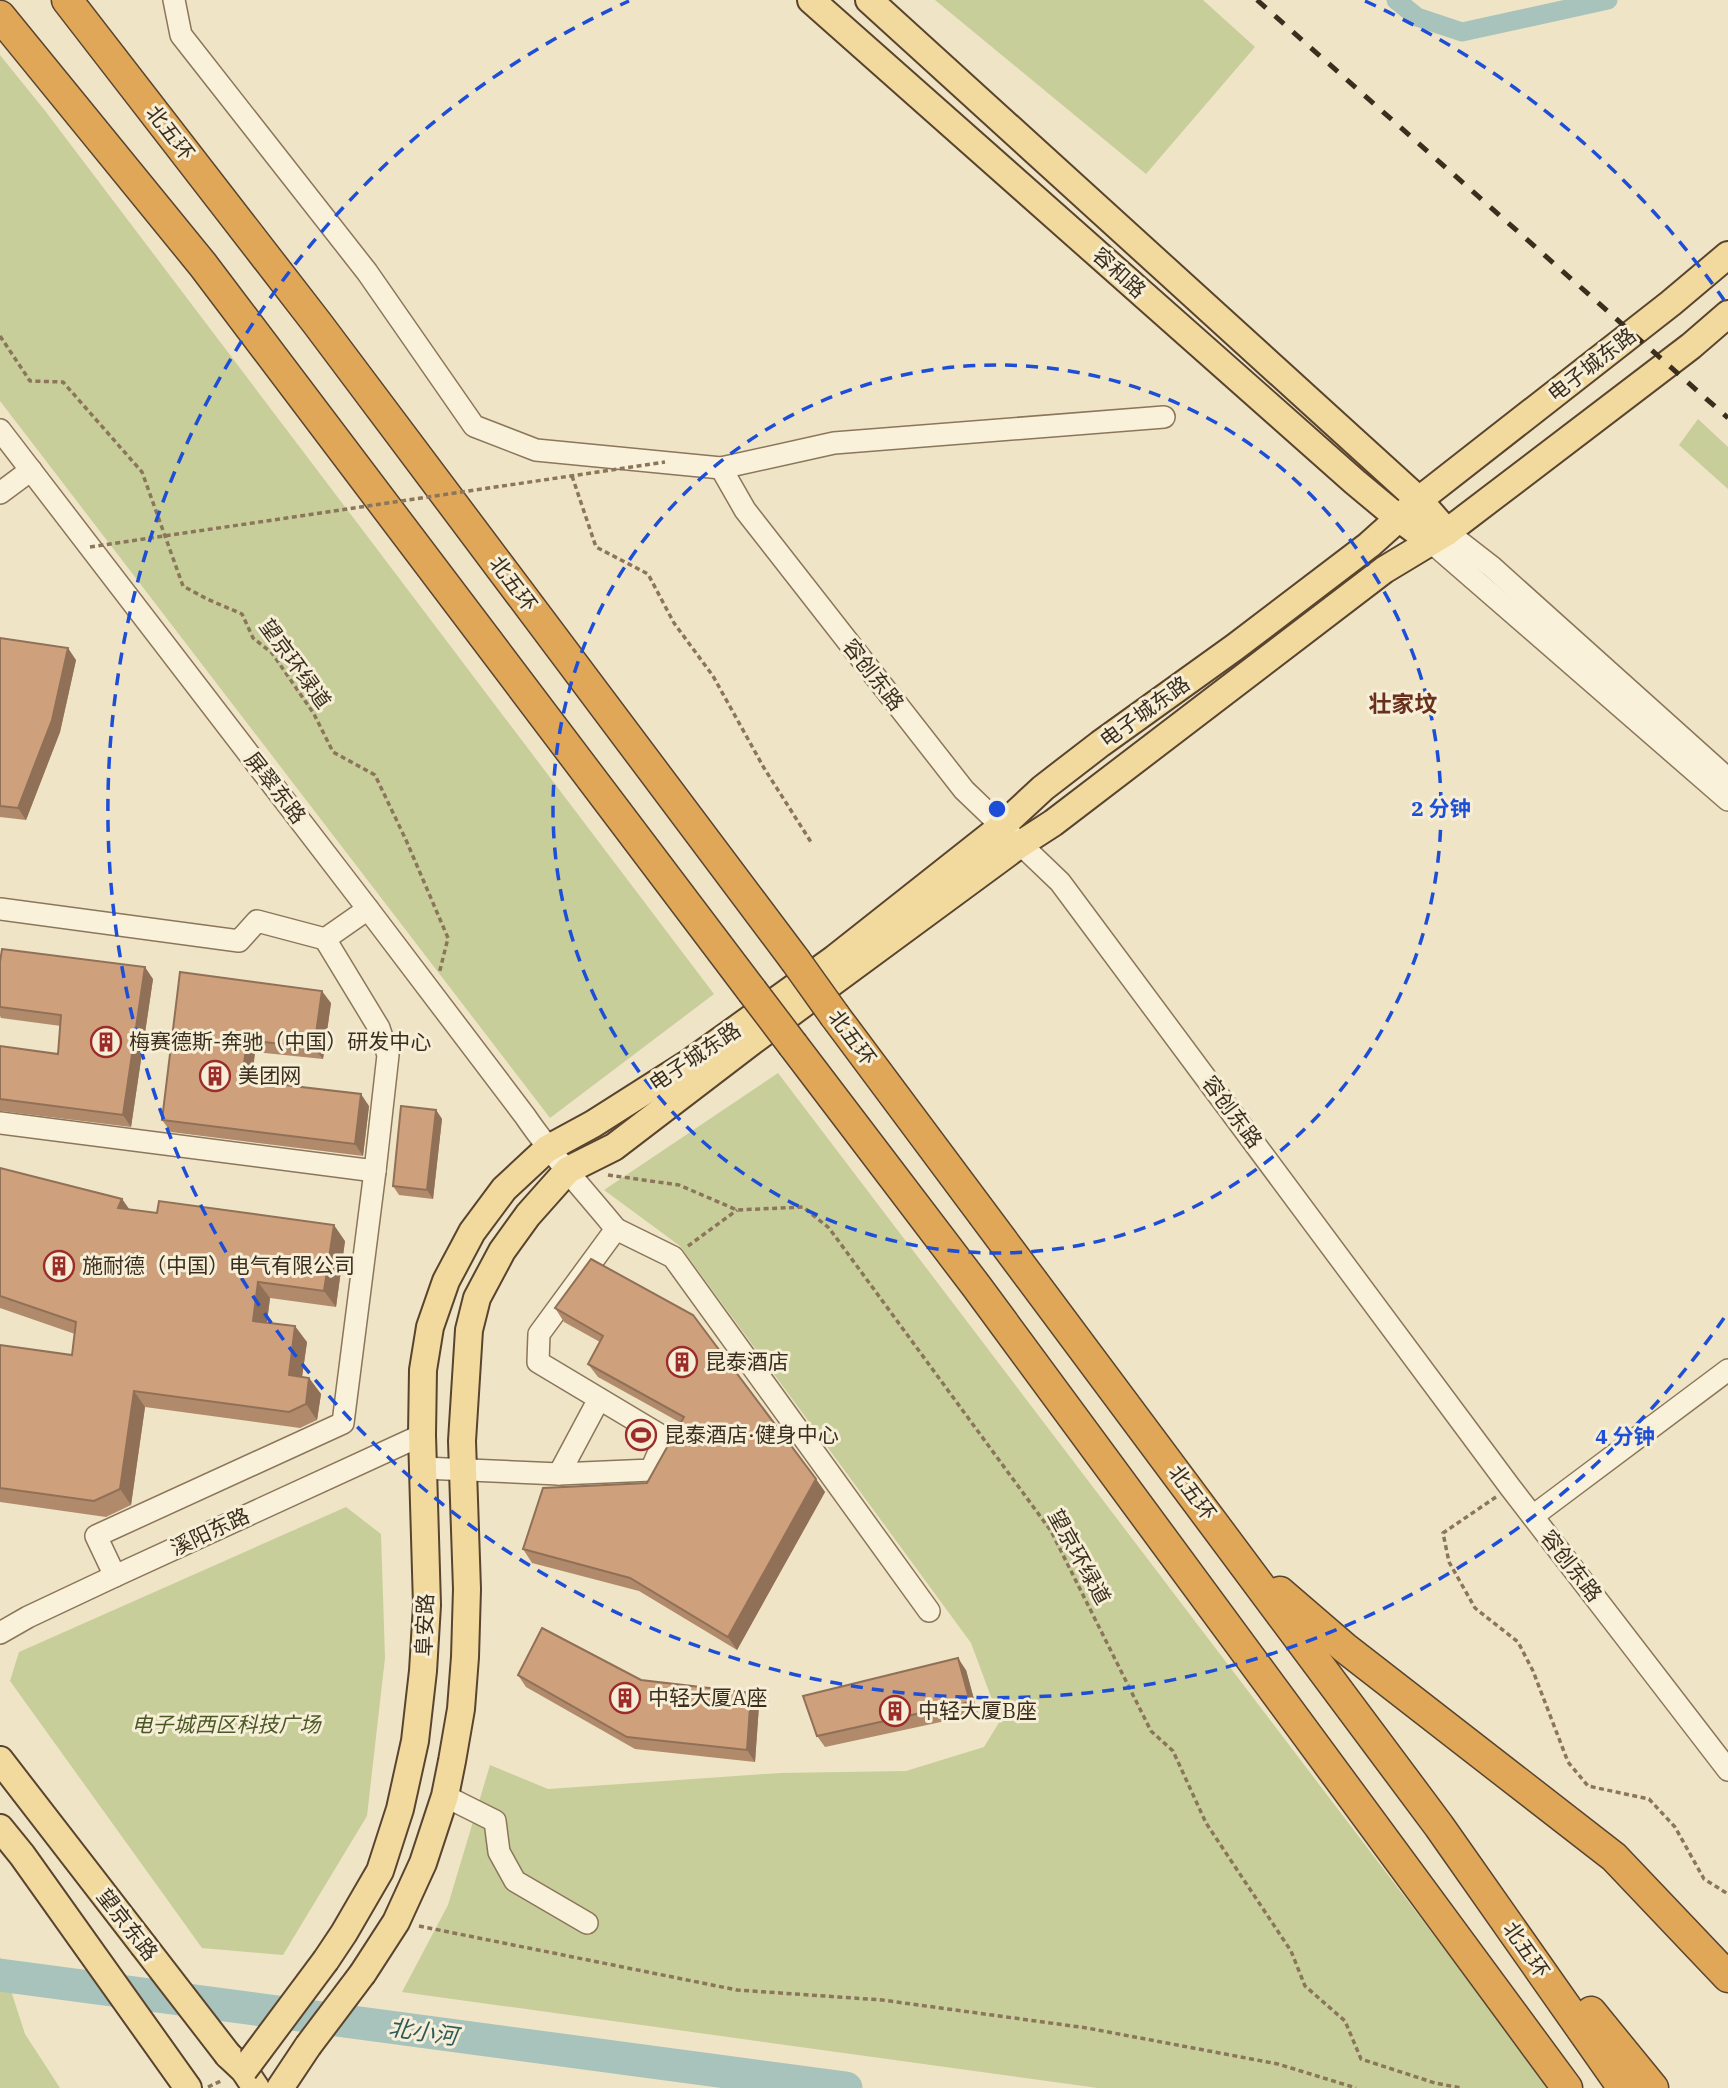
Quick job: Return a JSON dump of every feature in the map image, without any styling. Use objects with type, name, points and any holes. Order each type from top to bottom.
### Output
[{"type":"highway","name":"北五环","points":[[67,0],[326,334],[795,960],[1439,1826],[1623,2088]]},
{"type":"highway","points":[[0,16],[203,265],[986,1298],[1567,2088]]},
{"type":"highway","points":[[1241,1559],[1345,1648],[1614,1857],[1665,1893],[1728,1950]]},
{"type":"highway","points":[[1439,1826],[1653,2088]]},
{"type":"highway","points":[[1614,1857],[1728,1976]]},
{"type":"main road","name":"容和路","points":[[811,0],[1397,517],[1439,536]]},
{"type":"main road","name":"容和路","points":[[869,0],[1419,500],[1439,536]]},
{"type":"main road","name":"电子城东路","points":[[568,1170],[614,1147],[750,1043],[1010,836],[1043,788],[1369,545],[1397,517],[1671,303],[1728,255]]},
{"type":"main road","name":"电子城东路","points":[[547,1149],[593,1124],[689,1063],[1010,836],[1053,823],[1384,570],[1439,536],[1691,346],[1728,314]]},
{"type":"main road","name":"阜安路","points":[[240,2075],[326,1960],[380,1871],[400,1809],[415,1741],[424,1671],[426,1605],[423,1370],[430,1327],[446,1282],[472,1232],[504,1189],[547,1149]]},
{"type":"main road","name":"阜安路","points":[[280,2088],[363,1973],[396,1922],[423,1863],[445,1796],[461,1709],[465,1657],[467,1589],[462,1441],[469,1331],[477,1298],[502,1251],[528,1215],[568,1170]]},
{"type":"main road","name":"望京东路","points":[[0,1760],[240,2075]]},
{"type":"main road","name":"望京东路","points":[[0,1828],[188,2088]]},
{"type":"street","points":[[174,0],[181,35],[367,272],[474,426],[536,450],[721,467],[834,443],[1164,417]]},
{"type":"street","name":"屏翠东路","points":[[0,430],[368,909],[547,1149],[568,1170],[616,1229]]},
{"type":"street","name":"容创东路","points":[[721,467],[753,521],[964,790],[1060,882],[1510,1487],[1728,1770]]},
{"type":"street","points":[[0,493],[31,470]]},
{"type":"street","points":[[1439,536],[1492,567],[1728,779]]},
{"type":"street","points":[[1439,536],[1728,800]]},
{"type":"street","points":[[0,909],[239,941],[257,921],[325,939],[379,1028],[388,1055],[343,1423],[96,1536],[115,1576]]},
{"type":"street","points":[[325,939],[368,909]]},
{"type":"street","points":[[0,1123],[375,1171]]},
{"type":"street","points":[[423,1468],[559,1474],[651,1470],[665,1438],[538,1362],[539,1335],[616,1229],[673,1257],[929,1611]]},
{"type":"street","points":[[1532,1516],[1728,1370]]},
{"type":"street","points":[[559,1474],[599,1399]]},
{"type":"street","name":"溪阳东路","points":[[0,1633],[115,1576],[422,1435]]},
{"type":"street","points":[[445,1796],[495,1821],[499,1852],[515,1881],[587,1923]]},
{"type":"path","name":"望京环绿道","points":[[0,336],[30,381],[63,382],[142,472],[183,586],[242,614],[253,638],[272,653],[314,714],[333,752],[375,775],[448,938],[434,996]]},
{"type":"path","points":[[90,547],[665,462]]},
{"type":"path","points":[[572,476],[596,547],[648,574],[674,623],[713,676],[764,768],[811,842]]},
{"type":"path","name":"望京环绿道","points":[[605,1175],[679,1185],[737,1210],[803,1207],[829,1228],[1051,1531],[1151,1731],[1173,1751],[1206,1823],[1291,1951],[1305,1986],[1345,2021],[1361,2059],[1435,2084],[1461,2088]]},
{"type":"path","points":[[673,1257],[737,1210]]},
{"type":"path","points":[[1510,1487],[1443,1533],[1449,1562],[1475,1608],[1518,1642],[1533,1671],[1568,1762],[1588,1786],[1649,1799],[1675,1828],[1704,1879],[1728,1894]]},
{"type":"path","points":[[396,1922],[737,1990],[882,2000],[1087,2028],[1278,2064],[1356,2088]]},
{"type":"green space","points":[[935,0],[1203,0],[1255,47],[1146,174]]},
{"type":"green space","points":[[0,55],[46,112],[714,994],[550,1118],[0,401]]},
{"type":"green space","points":[[1698,419],[1728,447],[1728,489],[1679,445]]},
{"type":"green space","points":[[778,1073],[1550,2088],[1098,2088],[402,1992],[448,1905],[490,1765],[548,1789],[780,1773],[906,1771],[984,1747],[1000,1721],[971,1643],[680,1246],[604,1190]]},
{"type":"green space","name":"电子城西区科技广场","points":[[346,1507],[381,1534],[385,1658],[367,1816],[283,1955],[202,1948],[10,1681],[19,1652]]},
{"type":"green space","points":[[0,1957],[25,2034],[60,2088],[0,2088]]},
{"type":"building","points":[[0,638],[68,648],[52,720],[18,808],[0,806]]},
{"type":"building","name":"梅赛德斯-奔驰（中国）研发中心","points":[[2,949],[145,967],[123,1115],[0,1099],[0,1046],[58,1054],[61,1015],[0,1007]]},
{"type":"building","name":"美团网","points":[[180,972],[322,991],[314,1048],[247,1040],[242,1080],[361,1094],[355,1144],[162,1120]]},
{"type":"building","points":[[401,1106],[436,1110],[427,1190],[393,1186]]},
{"type":"building","points":[[0,1168],[122,1199],[118,1208],[157,1213],[159,1201],[334,1225],[324,1291],[258,1282],[253,1321],[295,1326],[289,1375],[309,1378],[306,1404],[289,1412],[134,1391],[120,1489],[94,1501],[0,1488],[0,1345],[72,1355],[76,1322],[0,1296]]},
{"type":"building","points":[[591,1259],[693,1315],[816,1479],[728,1637],[630,1578],[523,1549],[543,1488],[647,1483],[684,1417],[588,1364],[603,1336],[555,1308]]},
{"type":"building","name":"中轻大厦A座","points":[[542,1628],[641,1680],[751,1693],[747,1750],[627,1737],[518,1675]]},
{"type":"building","name":"中轻大厦B座","points":[[958,1658],[970,1702],[817,1736],[803,1696]]},
{"type":"waterway","points":[[1396,0],[1417,17],[1462,32],[1608,0]]},
{"type":"waterway","name":"北小河","points":[[0,1975],[846,2088]]},
{"type":"railway","points":[[1257,0],[1728,418]]},
{"type":"place","name":"梅赛德斯-奔驰（中国）研发中心","points":[[106,1042]]},
{"type":"place","name":"美团网","points":[[215,1076]]},
{"type":"place","name":"施耐德（中国）电气有限公司","points":[[59,1266]]},
{"type":"place","name":"昆泰酒店","points":[[682,1362]]},
{"type":"place","name":"昆泰酒店·健身中心","points":[[641,1435]]},
{"type":"place","name":"中轻大厦A座","points":[[625,1698]]},
{"type":"place","name":"中轻大厦B座","points":[[895,1711]]},
{"type":"district","name":"壮家坟","points":[[1403,704]]}]
